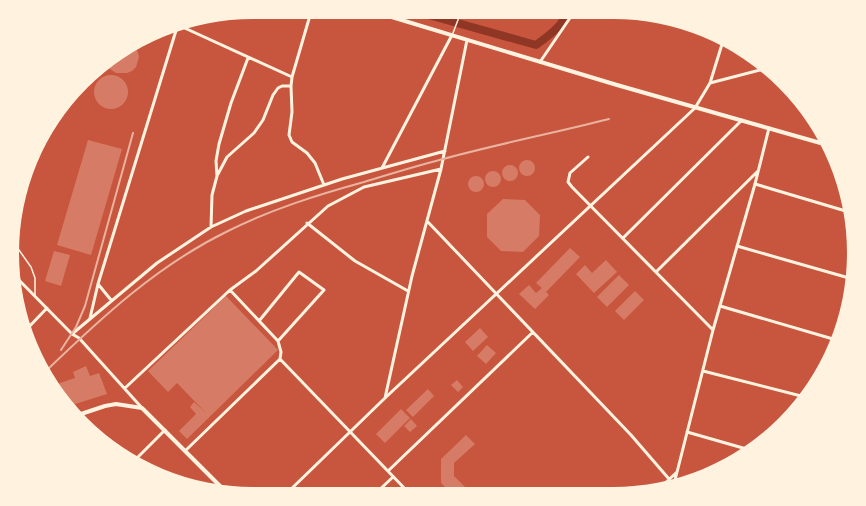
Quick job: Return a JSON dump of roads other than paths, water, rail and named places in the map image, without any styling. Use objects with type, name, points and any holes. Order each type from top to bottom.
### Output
[{"type":"street","points":[[308,19],[292,77],[292,112],[289,135],[292,142],[307,153],[315,163],[324,185]]},
{"type":"street","points":[[398,19],[694,108],[742,120],[819,143]]},
{"type":"street","points":[[540,62],[569,19]]},
{"type":"street","points":[[186,29],[292,77]]},
{"type":"street","points":[[90,318],[98,284],[176,32]]},
{"type":"street","points":[[382,168],[452,35]]},
{"type":"street","points":[[385,398],[408,291],[441,169],[467,40]]},
{"type":"street","points":[[294,487],[496,292],[694,108],[710,83],[721,45]]},
{"type":"street","points":[[217,176],[216,161],[219,144],[231,103],[248,58]]},
{"type":"street","points":[[710,83],[759,70]]},
{"type":"street","points":[[211,227],[212,195],[217,176],[227,157],[254,134],[263,120],[273,95],[278,88],[282,86],[291,86]]},
{"type":"street","points":[[623,238],[742,120]]},
{"type":"street","points":[[675,479],[713,330],[755,184],[769,128]]},
{"type":"street","points":[[72,334],[157,263],[211,227],[246,211],[324,185],[445,151]]},
{"type":"street","points":[[588,157],[568,177],[568,182],[589,206],[623,238],[713,330]]},
{"type":"street","points":[[125,388],[230,290],[256,271],[307,223],[328,206],[364,186],[441,169]]},
{"type":"street","points":[[656,271],[758,170]]},
{"type":"street","points":[[755,184],[843,210]]},
{"type":"street","points":[[427,221],[631,435],[669,479],[677,472]]},
{"type":"street","points":[[307,223],[355,261],[408,291]]},
{"type":"street","points":[[737,246],[845,277]]},
{"type":"street","points":[[259,321],[299,272],[324,290],[278,342]]},
{"type":"street","points":[[21,282],[72,334],[79,338],[142,408],[219,485]]},
{"type":"street","points":[[98,284],[111,300]]},
{"type":"street","points":[[185,451],[280,359],[281,352],[278,342],[230,290]]},
{"type":"street","points":[[720,306],[831,338]]},
{"type":"street","points":[[30,326],[48,308]]},
{"type":"street","points":[[388,471],[533,332]]},
{"type":"street","points":[[280,359],[402,487]]},
{"type":"street","points":[[703,371],[799,396]]},
{"type":"street","points":[[83,413],[98,407],[116,404],[142,408]]},
{"type":"street","points":[[138,457],[165,430]]},
{"type":"street","points":[[687,432],[743,448]]},
{"type":"street","points":[[383,487],[393,477]]},
{"type":"lane","points":[[452,35],[458,19]]},
{"type":"lane","points":[[19,250],[31,267],[35,278],[35,296]]},
{"type":"waterway","points":[[443,19],[536,45],[550,35],[564,19]]},
{"type":"railway","points":[[49,368],[88,331],[154,276],[202,245],[245,223],[312,197],[413,167],[484,148],[609,119]]},
{"type":"railway","points":[[61,350],[76,327],[85,306],[133,133]]}]
